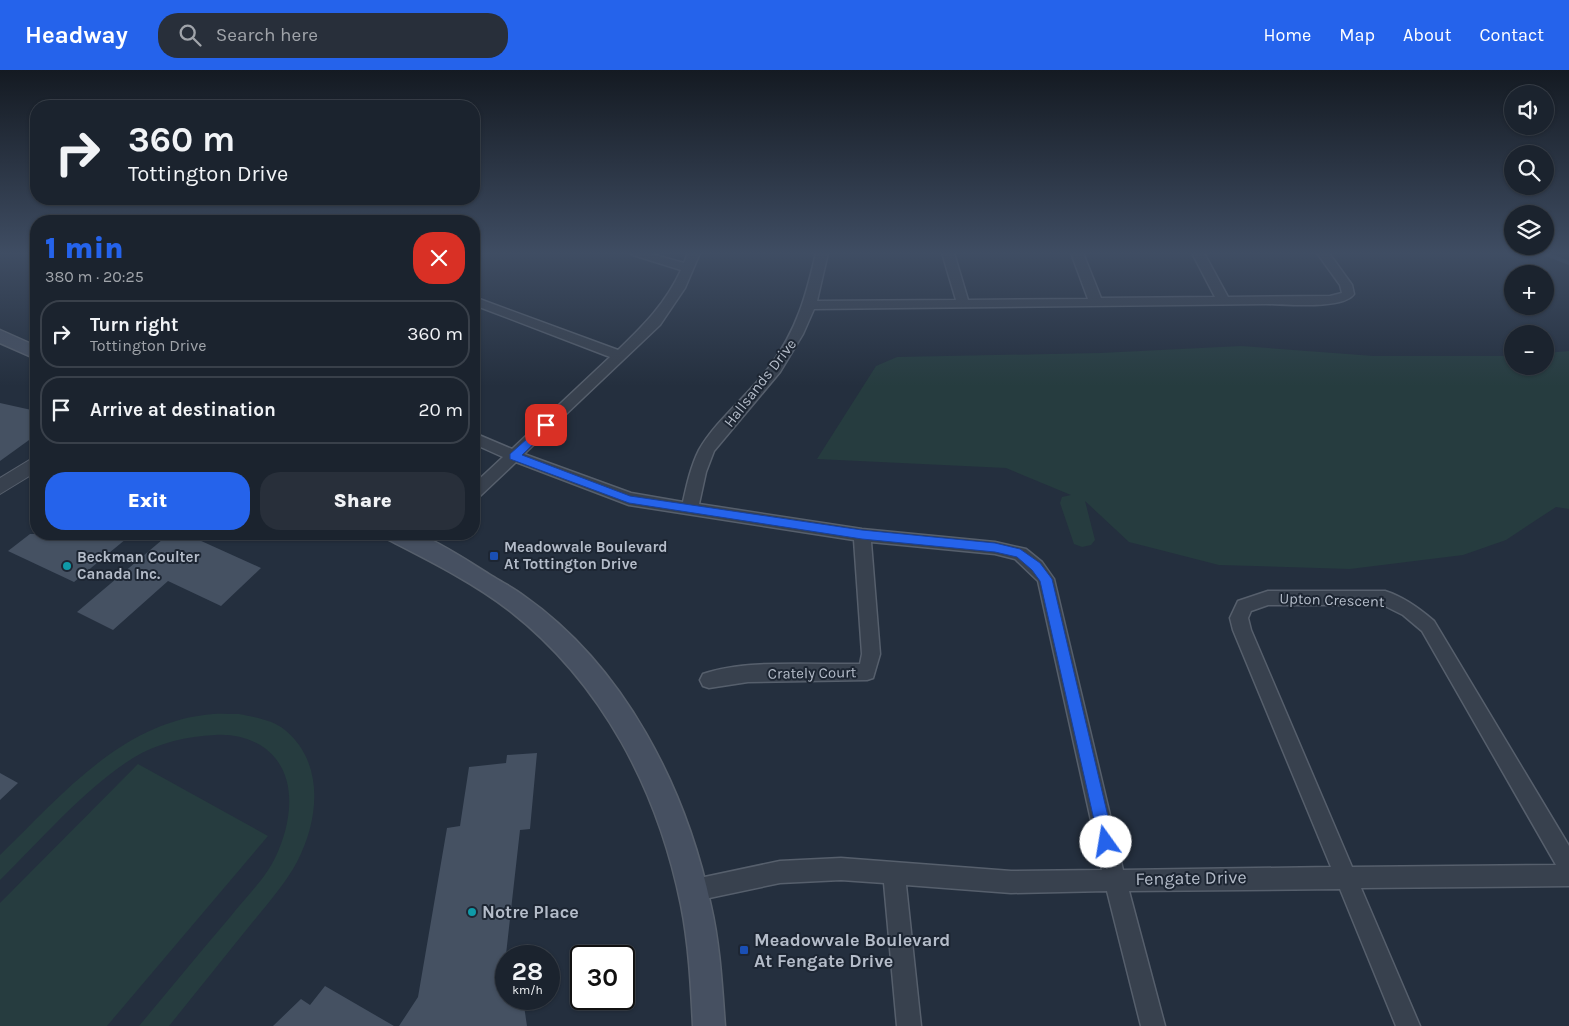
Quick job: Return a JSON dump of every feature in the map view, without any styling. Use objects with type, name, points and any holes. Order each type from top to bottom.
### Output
[{"type":"main road","points":[[0,336],[30,350]]},
{"type":"main road","points":[[417,540],[522,607],[581,660],[605,691],[645,755],[680,840],[695,890],[704,962],[709,1026]]},
{"type":"street","points":[[480,487],[621,356],[668,306],[673,298]]},
{"type":"street","name":"Hallsands Drive","points":[[690,509],[700,465],[707,450],[779,364],[795,340],[812,305],[813,298]]},
{"type":"street","points":[[961,298],[963,303]]},
{"type":"street","points":[[1094,298],[1096,302]]},
{"type":"street","points":[[1222,298],[1224,302]]},
{"type":"street","points":[[812,305],[1224,302],[1330,300],[1342,298]]},
{"type":"street","points":[[480,303],[621,356]]},
{"type":"street","points":[[480,441],[514,456],[629,499],[862,535],[995,548],[1020,554],[1036,567],[1046,579],[1115,880],[1153,1026]]},
{"type":"street","points":[[0,487],[30,467]]},
{"type":"street","name":"Crately Court","points":[[709,680],[748,674],[867,672],[871,654],[862,535]]},
{"type":"street","name":"Upton Crescent","points":[[1408,1026],[1242,630],[1239,618],[1244,606],[1268,598],[1385,598],[1409,610],[1428,626],[1569,866]]},
{"type":"street","name":"Fengate Drive","points":[[695,890],[780,872],[840,869],[1011,882],[1569,875]]},
{"type":"street","points":[[894,873],[909,1026]]},
{"type":"green space","points":[[1241,346],[1374,356],[1504,356],[1504,375],[1554,375],[1554,352],[1569,351],[1569,509],[1556,507],[1506,540],[1463,555],[1350,569],[1219,565],[1129,542],[1085,501],[1095,540],[1091,545],[1082,547],[1074,544],[1060,503],[1062,497],[1071,495],[1006,468],[817,459],[876,366],[897,357],[1100,353]]},
{"type":"green space","points":[[208,714],[239,714],[263,719],[275,724],[285,730],[298,743],[307,759],[312,775],[314,793],[310,828],[297,862],[286,880],[169,1026],[139,1026],[272,864],[285,832],[289,806],[287,781],[276,759],[264,747],[248,739],[232,735],[194,737],[162,744],[133,758],[97,785],[0,880],[0,855],[68,789],[117,749],[144,734],[173,722]]},
{"type":"green space","points":[[138,764],[268,836],[107,1026],[0,1026],[0,903]]},
{"type":"building","points":[[0,403],[30,410],[30,439],[0,461]]},
{"type":"building","name":"Beckman Coulter Canada Inc.","points":[[30,534],[30,540],[125,540],[74,582],[8,551]]},
{"type":"building","points":[[162,540],[199,540],[261,568],[221,606],[168,581],[113,630],[77,612]]},
{"type":"building","name":"Notre Place","points":[[537,753],[530,829],[520,830],[507,945],[495,945],[495,1010],[525,1010],[527,1026],[399,1026],[418,997],[447,828],[460,826],[469,767],[506,763],[507,755]]},
{"type":"building","points":[[0,773],[18,783],[0,800]]},
{"type":"building","points":[[325,986],[394,1026],[273,1026],[301,999],[310,1005]]},
{"type":"place","name":"Meadowvale Boulevard At Tottington Drive","points":[[494,556]]},
{"type":"place","name":"Beckman Coulter Canada Inc.","points":[[67,566]]},
{"type":"place","name":"Notre Place","points":[[472,912]]},
{"type":"place","name":"Meadowvale Boulevard At Fengate Drive","points":[[744,950]]},
{"type":"route","points":[[546,425],[514,456],[629,499],[658,505],[862,535],[995,548],[1020,554],[1036,567],[1046,579],[1106,842]]}]
